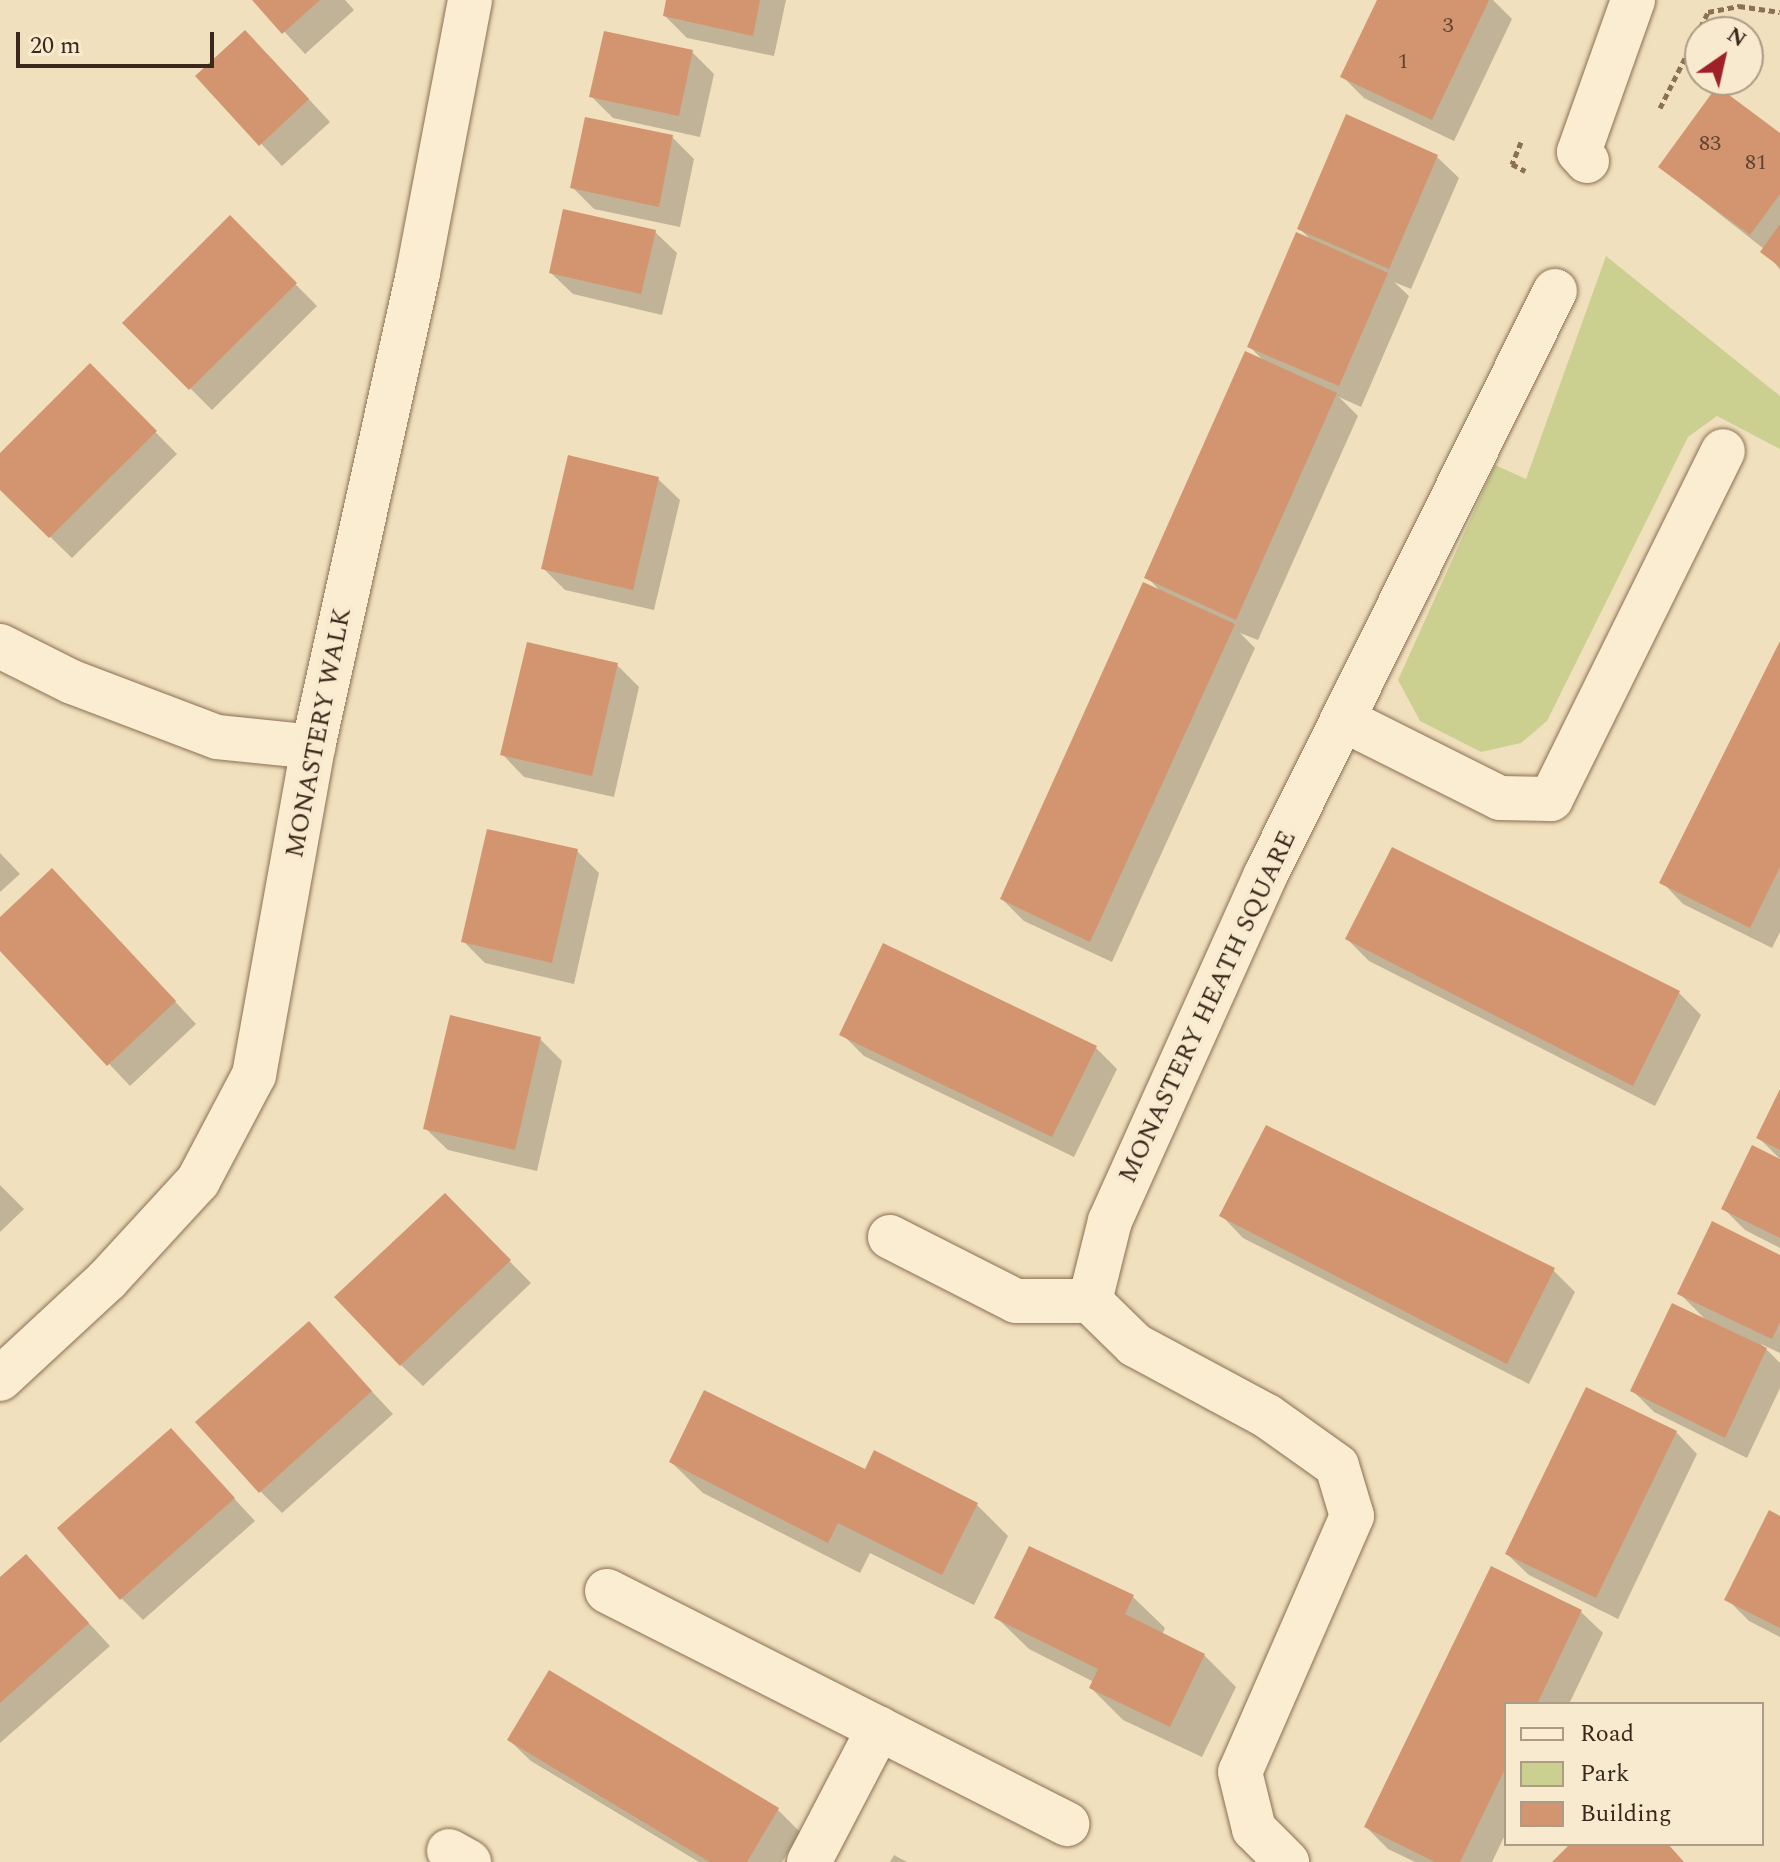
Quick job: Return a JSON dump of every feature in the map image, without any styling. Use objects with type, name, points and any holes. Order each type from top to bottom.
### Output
[{"type":"street","name":"MONASTERY WALK","points":[[0,1379],[107,1280],[198,1181],[254,1075],[313,747],[418,273],[470,0]]},
{"type":"street","points":[[1587,161],[1579,152],[1633,0]]},
{"type":"street","name":"MONASTERY HEATH SQUARE","points":[[1090,1301],[1110,1221],[1265,876],[1555,291]]},
{"type":"street","points":[[1344,720],[1500,798],[1551,799],[1723,451]]},
{"type":"street","points":[[0,646],[72,682],[217,737],[313,747]]},
{"type":"street","points":[[890,1237],[1016,1301],[1090,1301],[1135,1345],[1267,1416],[1337,1466],[1352,1516],[1240,1772],[1254,1829],[1287,1862]]},
{"type":"street","points":[[607,1591],[1067,1824]]},
{"type":"street","points":[[809,1862],[879,1728]]},
{"type":"green space","points":[[1606,256],[1780,396],[1780,449],[1717,416],[1688,437],[1547,721],[1521,743],[1481,752],[1420,721],[1398,680],[1495,465],[1526,479]]},
{"type":"building","points":[[252,0],[320,0],[282,34]]},
{"type":"building","points":[[666,0],[760,0],[753,36],[663,16]]},
{"type":"building","points":[[1377,0],[1489,0],[1432,120],[1340,77]]},
{"type":"building","points":[[245,30],[309,99],[259,146],[195,76]]},
{"type":"building","points":[[604,31],[693,50],[679,116],[589,97]]},
{"type":"building","points":[[1710,96],[1730,96],[1780,133],[1780,194],[1750,235],[1658,167]]},
{"type":"building","points":[[1346,114],[1438,155],[1389,269],[1297,229]]},
{"type":"building","points":[[585,117],[673,135],[659,207],[570,188]]},
{"type":"building","points":[[563,209],[656,230],[641,294],[549,273]]},
{"type":"building","points":[[230,215],[297,283],[189,390],[122,323]]},
{"type":"building","points":[[1780,224],[1780,267],[1760,252]]},
{"type":"building","points":[[1296,232],[1388,273],[1339,386],[1247,347]]},
{"type":"building","points":[[1245,351],[1337,393],[1236,620],[1144,578]]},
{"type":"building","points":[[90,363],[157,431],[49,538],[0,490],[0,453]]},
{"type":"building","points":[[568,455],[659,477],[633,590],[541,569]]},
{"type":"building","points":[[1143,582],[1235,624],[1090,942],[1000,899]]},
{"type":"building","points":[[1780,641],[1780,867],[1750,928],[1659,883]]},
{"type":"building","points":[[527,642],[618,663],[592,776],[500,755]]},
{"type":"building","points":[[487,829],[578,849],[552,963],[461,942]]},
{"type":"building","points":[[1392,847],[1680,991],[1633,1086],[1345,939]]},
{"type":"building","points":[[52,868],[176,1001],[107,1066],[0,951],[0,917]]},
{"type":"building","points":[[883,943],[1097,1046],[1052,1137],[839,1035]]},
{"type":"building","points":[[450,1015],[541,1037],[515,1150],[423,1129]]},
{"type":"building","points":[[1780,1089],[1780,1150],[1756,1138]]},
{"type":"building","points":[[1266,1125],[1555,1268],[1507,1364],[1219,1216]]},
{"type":"building","points":[[1752,1145],[1780,1159],[1780,1238],[1721,1209]]},
{"type":"building","points":[[445,1193],[511,1260],[400,1366],[334,1297]]},
{"type":"building","points":[[1712,1221],[1780,1255],[1780,1322],[1772,1339],[1677,1294]]},
{"type":"building","points":[[1672,1303],[1767,1348],[1725,1438],[1630,1391]]},
{"type":"building","points":[[309,1321],[372,1391],[259,1493],[195,1422]]},
{"type":"building","points":[[1586,1387],[1677,1431],[1596,1598],[1505,1554]]},
{"type":"building","points":[[704,1390],[865,1469],[874,1450],[978,1503],[942,1575],[838,1523],[828,1543],[669,1462]]},
{"type":"building","points":[[171,1428],[235,1498],[120,1600],[57,1528]]},
{"type":"building","points":[[1769,1510],[1780,1516],[1780,1628],[1724,1600]]},
{"type":"building","points":[[1029,1546],[1134,1595],[1125,1614],[1205,1654],[1170,1727],[1089,1688],[1098,1669],[994,1618]]},
{"type":"building","points":[[26,1554],[89,1623],[0,1703],[0,1577]]},
{"type":"building","points":[[1491,1566],[1582,1610],[1538,1702],[1504,1702],[1504,1771],[1460,1862],[1435,1862],[1364,1827]]},
{"type":"building","points":[[549,1670],[779,1808],[747,1862],[710,1862],[507,1740]]},
{"type":"building","points":[[1568,1846],[1670,1846],[1684,1862],[1552,1862]]}]
